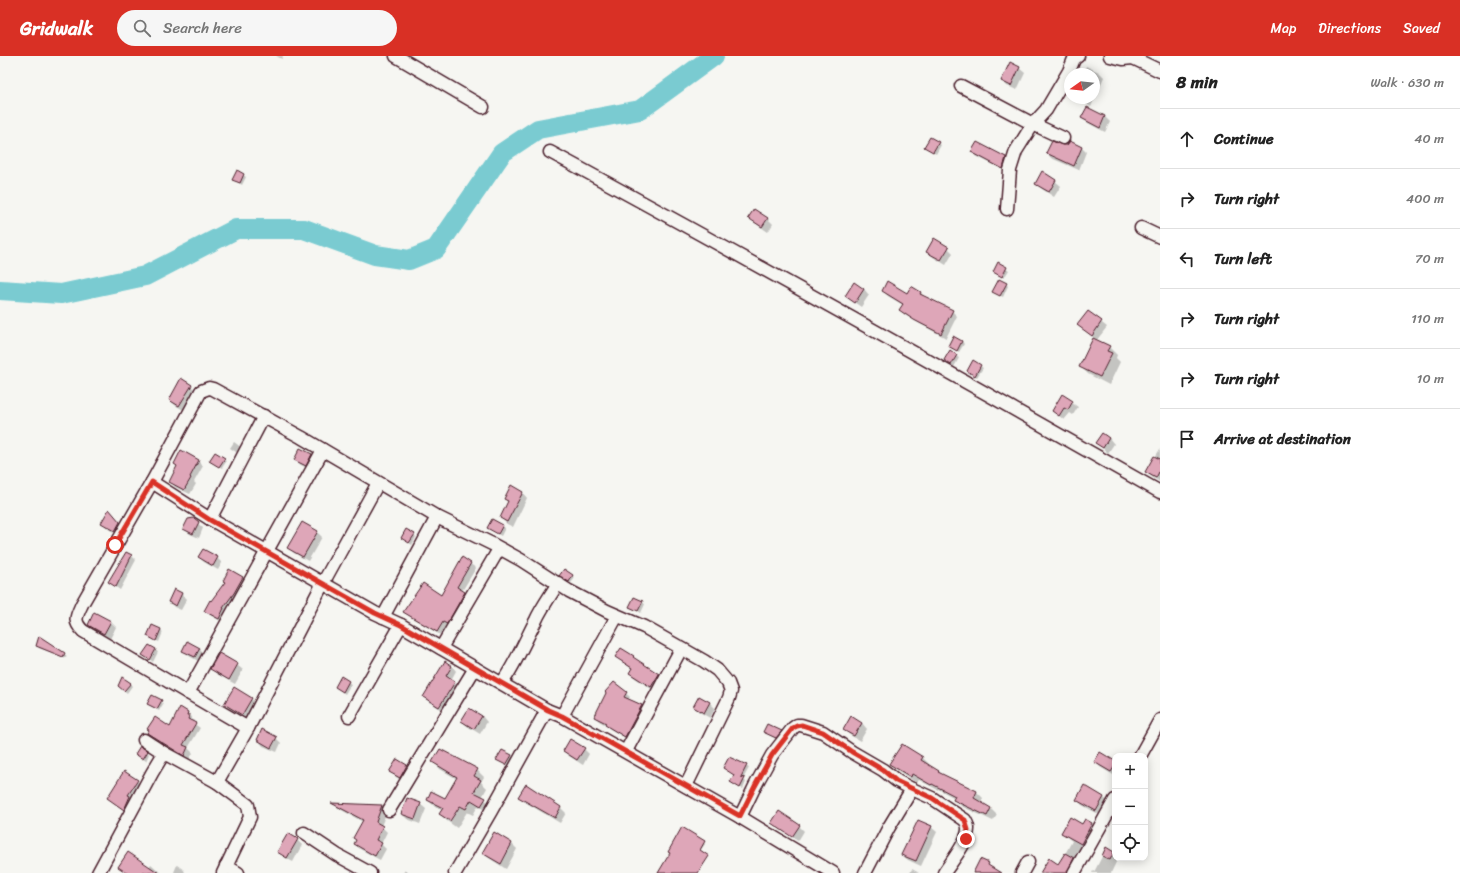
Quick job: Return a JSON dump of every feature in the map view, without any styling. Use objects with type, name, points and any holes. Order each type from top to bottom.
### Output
[{"type":"street","points":[[396,56],[483,107]]},
{"type":"street","points":[[1006,209],[1010,170],[1016,151],[1033,124],[1046,110],[1069,71],[1074,59],[1078,56]]},
{"type":"street","points":[[1110,56],[1123,59],[1134,57],[1160,71]]},
{"type":"street","points":[[961,86],[1063,138]]},
{"type":"street","points":[[550,152],[971,384],[1160,492]]},
{"type":"street","points":[[1141,228],[1160,237]]},
{"type":"street","points":[[248,728],[83,631],[76,622],[76,616],[82,604],[152,482],[201,391],[205,388],[213,389],[264,416],[437,517],[521,560],[569,591],[617,616],[639,625],[718,670],[728,683],[731,691],[730,698],[686,786]]},
{"type":"street","points":[[210,520],[264,416]]},
{"type":"street","points":[[188,693],[323,450]]},
{"type":"street","points":[[152,482],[210,520],[268,551],[310,577],[323,582],[383,617],[401,625],[548,710],[562,716],[626,751],[740,816],[833,873]]},
{"type":"street","points":[[217,782],[248,728],[323,582],[378,483]]},
{"type":"street","points":[[383,617],[437,517]]},
{"type":"street","points":[[441,648],[499,549]]},
{"type":"street","points":[[502,683],[558,583]]},
{"type":"street","points":[[562,716],[617,616]]},
{"type":"street","points":[[349,716],[401,625]]},
{"type":"street","points":[[626,751],[681,649]]},
{"type":"street","points":[[389,810],[475,668]]},
{"type":"street","points":[[454,873],[492,811],[548,710]]},
{"type":"street","points":[[1142,753],[1160,720]]},
{"type":"street","points":[[740,816],[772,755],[793,728],[797,726],[808,727],[823,732],[852,752],[883,770],[896,781],[932,798],[965,820],[968,830],[966,839],[944,873]]},
{"type":"street","points":[[144,740],[164,753],[217,782],[248,805],[250,817],[224,870],[238,873]]},
{"type":"street","points":[[98,873],[164,753]]},
{"type":"street","points":[[865,873],[889,827],[912,789]]},
{"type":"street","points":[[1074,873],[1112,805]]},
{"type":"street","points":[[304,833],[370,873]]},
{"type":"street","points":[[1022,873],[1028,862]]},
{"type":"building","points":[[1010,62],[1020,67],[1011,86],[1001,81]]},
{"type":"building","points":[[1087,107],[1105,116],[1100,128],[1081,118]]},
{"type":"building","points":[[930,137],[939,142],[933,152],[924,147]]},
{"type":"building","points":[[1052,141],[1067,145],[1070,141],[1082,147],[1074,166],[1046,153]]},
{"type":"building","points":[[977,142],[1006,157],[1003,169],[971,152]]},
{"type":"building","points":[[237,170],[244,174],[240,183],[232,180]]},
{"type":"building","points":[[1042,171],[1056,180],[1049,192],[1035,184]]},
{"type":"building","points":[[754,209],[768,218],[762,227],[748,218]]},
{"type":"building","points":[[934,238],[949,247],[941,260],[926,252]]},
{"type":"building","points":[[998,262],[1007,267],[1002,277],[993,272]]},
{"type":"building","points":[[999,279],[1007,283],[1000,296],[992,292]]},
{"type":"building","points":[[887,281],[907,293],[911,286],[921,292],[920,294],[953,310],[941,334],[914,320],[899,310],[903,304],[882,291]]},
{"type":"building","points":[[854,282],[864,289],[855,303],[845,296]]},
{"type":"building","points":[[1088,311],[1102,321],[1092,336],[1077,325]]},
{"type":"building","points":[[953,336],[962,341],[957,351],[948,346]]},
{"type":"building","points":[[1093,338],[1110,346],[1107,351],[1112,353],[1100,377],[1079,367]]},
{"type":"building","points":[[950,350],[957,355],[951,365],[944,360]]},
{"type":"building","points":[[973,360],[981,365],[975,376],[967,371]]},
{"type":"building","points":[[181,378],[192,385],[179,406],[169,400]]},
{"type":"building","points":[[1062,394],[1073,401],[1068,410],[1064,408],[1059,416],[1052,411]]},
{"type":"building","points":[[1102,433],[1109,438],[1103,448],[1095,443]]},
{"type":"building","points":[[300,448],[312,454],[306,466],[294,460]]},
{"type":"building","points":[[181,450],[199,460],[184,490],[169,482],[177,466],[174,464]]},
{"type":"building","points":[[215,452],[225,458],[219,467],[209,461]]},
{"type":"building","points":[[1154,456],[1160,459],[1160,470],[1156,478],[1145,472]]},
{"type":"building","points":[[511,485],[523,492],[507,522],[500,518],[508,501],[504,499]]},
{"type":"building","points":[[109,509],[120,522],[115,531],[101,523]]},
{"type":"building","points":[[194,518],[199,522],[193,534],[183,529],[188,519]]},
{"type":"building","points":[[492,519],[503,525],[498,534],[487,528]]},
{"type":"building","points":[[302,522],[318,531],[303,557],[287,548]]},
{"type":"building","points":[[406,529],[415,534],[409,543],[401,538]]},
{"type":"building","points":[[203,549],[218,557],[213,566],[198,557]]},
{"type":"building","points":[[126,552],[132,555],[116,587],[108,582]]},
{"type":"building","points":[[462,557],[471,563],[457,587],[465,592],[447,624],[443,622],[437,632],[403,612],[423,583],[441,595]]},
{"type":"building","points":[[229,569],[243,577],[223,608],[219,619],[204,611],[210,600],[211,601],[225,582],[223,581]]},
{"type":"building","points":[[564,569],[573,575],[569,582],[559,576]]},
{"type":"building","points":[[174,589],[182,593],[176,606],[168,602]]},
{"type":"building","points":[[634,597],[643,601],[638,611],[629,607]]},
{"type":"building","points":[[94,612],[111,621],[104,634],[88,625]]},
{"type":"building","points":[[152,625],[161,629],[156,641],[147,636]]},
{"type":"building","points":[[39,636],[65,653],[63,657],[36,646]]},
{"type":"building","points":[[187,641],[200,648],[195,657],[182,651]]},
{"type":"building","points":[[149,645],[156,649],[150,660],[142,655]]},
{"type":"building","points":[[621,648],[659,674],[651,687],[629,673],[632,668],[615,657]]},
{"type":"building","points":[[219,653],[238,664],[229,680],[210,669]]},
{"type":"building","points":[[445,661],[452,666],[446,676],[455,682],[439,707],[423,697]]},
{"type":"building","points":[[341,676],[349,681],[343,692],[335,687]]},
{"type":"building","points":[[122,677],[131,683],[124,691],[118,686]]},
{"type":"building","points":[[614,682],[627,692],[624,697],[642,705],[625,737],[605,725],[606,723],[594,717],[606,693],[605,692]]},
{"type":"building","points":[[234,687],[252,698],[242,715],[224,704]]},
{"type":"building","points":[[152,695],[162,700],[157,709],[147,704]]},
{"type":"building","points":[[699,696],[710,702],[704,713],[693,707]]},
{"type":"building","points":[[180,707],[188,712],[187,715],[190,715],[188,719],[196,723],[183,745],[188,747],[184,756],[147,733],[149,730],[147,729],[155,717],[170,727]]},
{"type":"building","points":[[469,708],[482,716],[474,729],[461,721]]},
{"type":"building","points":[[851,716],[862,723],[854,736],[843,730]]},
{"type":"building","points":[[767,724],[782,731],[776,738],[763,732]]},
{"type":"building","points":[[262,729],[277,737],[271,748],[257,740]]},
{"type":"building","points":[[570,739],[585,748],[577,760],[563,751]]},
{"type":"building","points":[[902,744],[923,757],[921,760],[939,771],[938,772],[977,791],[974,798],[991,808],[987,816],[953,800],[955,796],[912,774],[911,777],[889,764]]},
{"type":"building","points":[[140,746],[148,751],[143,759],[135,754]]},
{"type":"building","points":[[440,749],[478,769],[474,776],[481,780],[474,792],[486,798],[481,806],[471,800],[466,809],[460,806],[450,821],[439,814],[443,808],[427,800],[431,791],[445,798],[457,777],[432,762]]},
{"type":"building","points":[[502,750],[512,755],[506,765],[496,760]]},
{"type":"building","points":[[1100,752],[1112,759],[1112,770],[1111,772],[1094,762]]},
{"type":"building","points":[[729,757],[747,765],[741,777],[745,778],[740,788],[730,782],[734,775],[723,768]]},
{"type":"building","points":[[397,759],[407,765],[400,778],[389,772]]},
{"type":"building","points":[[124,771],[138,780],[128,795],[130,796],[124,810],[107,798]]},
{"type":"building","points":[[526,784],[561,807],[555,818],[518,797]]},
{"type":"building","points":[[1084,785],[1104,797],[1096,811],[1076,800]]},
{"type":"building","points":[[407,798],[421,803],[415,819],[401,814]]},
{"type":"building","points":[[331,803],[382,805],[376,822],[383,826],[376,840],[382,843],[375,856],[354,844],[356,840],[353,838],[363,820]]},
{"type":"building","points":[[779,811],[800,825],[792,837],[771,823]]},
{"type":"building","points":[[1070,817],[1082,824],[1085,819],[1092,823],[1081,844],[1061,833]]},
{"type":"building","points":[[918,820],[932,826],[916,861],[901,855]]},
{"type":"building","points":[[682,827],[705,841],[700,850],[709,856],[698,873],[658,873],[670,853],[668,852]]},
{"type":"building","points":[[494,832],[512,843],[501,864],[482,853]]},
{"type":"building","points":[[288,833],[298,839],[287,858],[277,852]]},
{"type":"building","points":[[1106,847],[1112,851],[1110,860],[1102,856]]},
{"type":"building","points":[[128,852],[159,873],[127,873],[118,867]]},
{"type":"building","points":[[1065,853],[1074,858],[1067,873],[1040,873],[1049,858],[1058,864]]},
{"type":"building","points":[[980,859],[989,863],[988,865],[1001,873],[973,873]]},
{"type":"waterway","points":[[0,290],[61,294],[145,276],[236,229],[304,229],[375,255],[409,260],[436,249],[502,153],[538,129],[640,110],[714,56]]},
{"type":"route","points":[[115,545],[152,482],[210,520],[268,551],[310,577],[323,582],[375,613],[401,625],[548,710],[562,716],[646,762],[740,816],[772,755],[793,728],[802,725],[823,732],[852,752],[883,770],[896,781],[932,798],[965,820],[968,830],[966,839]]}]
